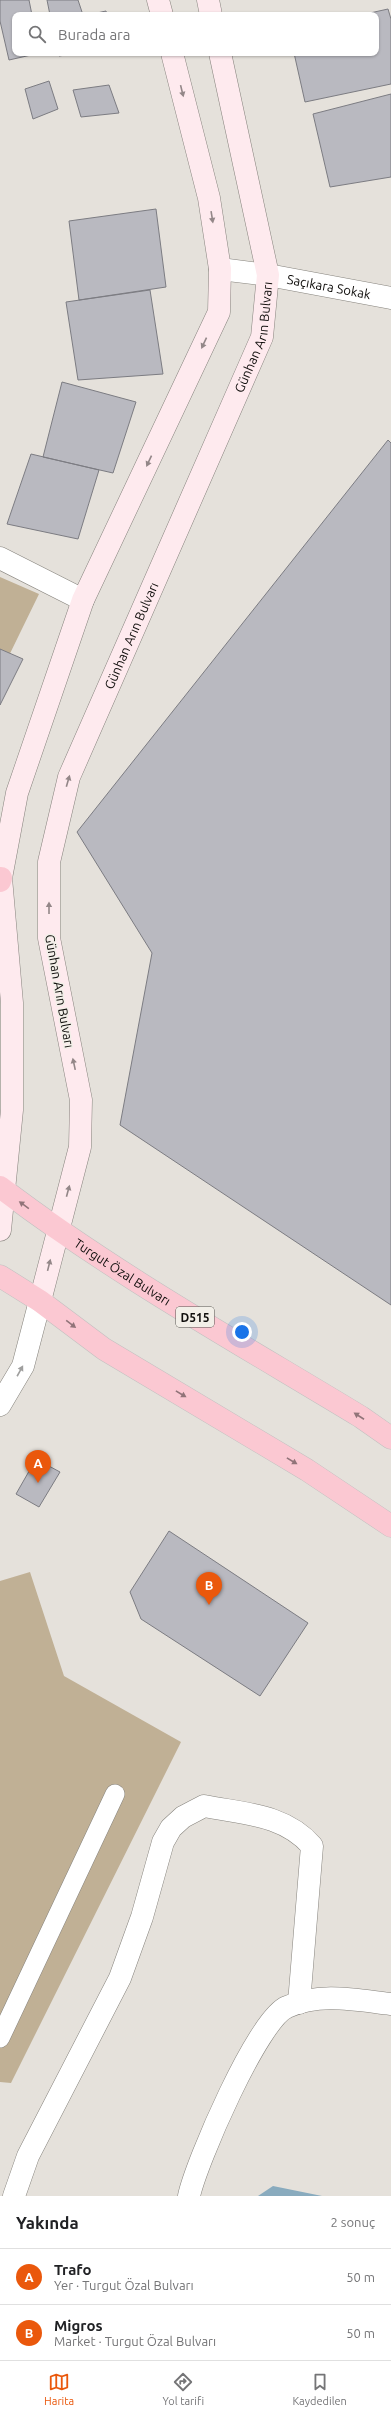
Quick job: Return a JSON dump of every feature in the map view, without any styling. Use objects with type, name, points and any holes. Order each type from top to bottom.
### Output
[{"type":"highway","name":"Turgut Özal Bulvarı","points":[[2,1188],[58,1229],[151,1290],[360,1417],[391,1438]]},
{"type":"highway","points":[[0,1276],[40,1301],[104,1349],[308,1470],[391,1526]]},
{"type":"main road","points":[[158,0],[161,12]]},
{"type":"main road","points":[[208,0],[210,12]]},
{"type":"main road","points":[[0,1230],[2,1188],[12,1110],[12,1003],[0,880],[17,793],[83,600],[219,312],[220,269],[209,198],[173,56]]},
{"type":"main road","name":"Günhan Arın Bulvarı","points":[[40,1301],[80,1147],[81,1100],[49,938],[49,862],[69,777],[262,337],[268,276],[221,56]]},
{"type":"street","name":"Saçıkara Sokak","points":[[220,269],[391,298]]},
{"type":"street","points":[[0,558],[83,600]]},
{"type":"street","points":[[0,1405],[23,1366],[40,1301]]},
{"type":"street","points":[[14,2196],[28,2156],[120,1978],[142,1917],[163,1842],[171,1828],[193,1810],[204,1806],[281,1821],[304,1836],[312,1846],[299,2003]]},
{"type":"street","points":[[189,2196],[193,2177],[234,2088],[264,2028],[285,2007],[320,1997],[391,2004]]},
{"type":"lane","points":[[0,2038],[115,1794]]},
{"type":"shaded area","points":[[0,577],[39,594],[0,674]]},
{"type":"shaded area","points":[[30,1572],[64,1676],[181,1742],[11,2083],[0,2082],[0,1581]]},
{"type":"water","points":[[273,2186],[322,2196],[258,2196]]},
{"type":"building","points":[[0,0],[29,0],[31,12],[12,12],[12,56],[27,56],[9,60],[0,21]]},
{"type":"building","points":[[47,0],[78,0],[82,12],[49,12]]},
{"type":"building","points":[[388,9],[391,19],[391,84],[305,102],[295,56],[379,56],[379,12],[374,12]]},
{"type":"building","points":[[49,81],[58,109],[33,119],[25,89]]},
{"type":"building","points":[[109,85],[119,113],[81,117],[73,90]]},
{"type":"building","points":[[391,94],[391,177],[330,187],[313,114]]},
{"type":"building","points":[[156,209],[166,287],[79,300],[69,221]]},
{"type":"building","points":[[150,290],[163,374],[78,380],[66,302]]},
{"type":"building","points":[[62,382],[136,402],[113,473],[43,457]]},
{"type":"building","points":[[388,440],[391,443],[391,1305],[120,1125],[152,953],[77,832]]},
{"type":"building","points":[[31,454],[99,470],[78,539],[7,524]]},
{"type":"building","points":[[0,649],[23,659],[0,705]]},
{"type":"building","points":[[36,1459],[60,1472],[39,1507],[16,1494]]},
{"type":"building","points":[[169,1531],[308,1623],[260,1696],[141,1619],[130,1592]]},
{"type":"place","name":"Trafo","points":[[38,1483]]},
{"type":"place","name":"Migros","points":[[209,1605]]}]
